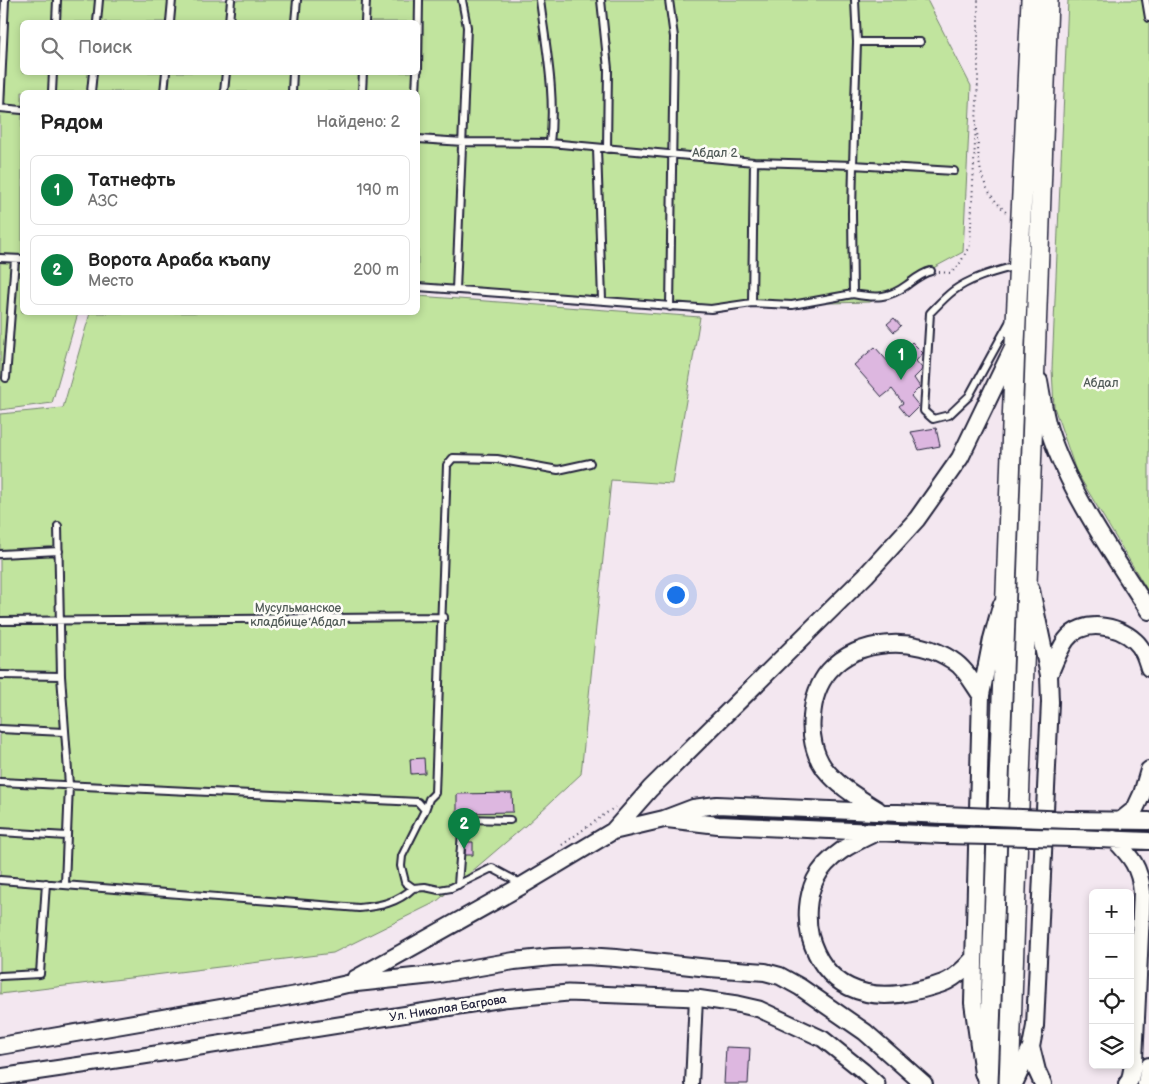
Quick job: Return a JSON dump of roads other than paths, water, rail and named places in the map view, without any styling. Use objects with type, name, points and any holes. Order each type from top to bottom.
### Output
[{"type":"main road","points":[[988,1084],[1015,344],[1022,226],[1031,0]]},
{"type":"main road","points":[[1009,1084],[1026,569],[1048,0]]},
{"type":"main road","points":[[347,984],[523,885],[613,830],[650,789],[866,575],[917,519],[960,458],[1015,344]]},
{"type":"main road","points":[[1034,360],[1049,430],[1068,474],[1099,533],[1149,611]]},
{"type":"main road","points":[[1014,1084],[1031,1047],[1036,1006],[1050,702],[1049,675],[1026,569]]},
{"type":"main road","points":[[984,1084],[973,1003],[980,695],[1006,585]]},
{"type":"main road","points":[[1049,675],[1067,639],[1080,629],[1095,626],[1123,632],[1136,642],[1145,655],[1149,668]]},
{"type":"main road","points":[[880,812],[836,782],[823,766],[814,748],[811,727],[813,705],[818,688],[828,672],[843,658],[863,649],[881,645],[902,644],[920,646],[953,660],[966,672],[980,695]]},
{"type":"main road","points":[[1120,821],[1135,809],[1142,794],[1149,770]]},
{"type":"main road","points":[[613,830],[664,819],[694,808],[717,805],[1149,822]]},
{"type":"main road","points":[[664,819],[718,825],[943,835],[1149,841]]},
{"type":"main road","points":[[877,832],[847,846],[827,864],[815,880],[808,902],[807,924],[814,950],[825,970],[860,992],[880,996],[904,994],[946,983],[961,973],[973,959]]},
{"type":"main road","points":[[1114,839],[1135,863],[1141,877],[1142,892],[1134,1060],[1130,1080],[1127,1084]]},
{"type":"main road","points":[[0,1046],[347,984],[433,975],[514,961],[560,957],[616,958],[765,972],[780,976],[800,987],[865,1032],[924,1084]]},
{"type":"main road","points":[[1031,1047],[1037,1071],[1043,1084]]},
{"type":"main road","points":[[1146,1084],[1149,1066]]},
{"type":"street","name":"Ул. Николая Багрова","points":[[0,1077],[503,999],[568,993],[696,998],[759,1009],[823,1039],[877,1084]]},
{"type":"street","points":[[692,1084],[696,998]]},
{"type":"lane","points":[[6,0],[0,108],[20,110]]},
{"type":"lane","points":[[56,20],[57,0]]},
{"type":"lane","points":[[97,20],[99,0]]},
{"type":"lane","points":[[170,20],[172,0]]},
{"type":"lane","points":[[230,20],[231,0]]},
{"type":"lane","points":[[296,20],[297,0]]},
{"type":"lane","points":[[365,20],[366,0]]},
{"type":"lane","points":[[419,0],[419,20]]},
{"type":"lane","points":[[456,290],[467,27],[462,0]]},
{"type":"lane","points":[[540,0],[551,90],[553,120],[550,143]]},
{"type":"lane","points":[[601,0],[608,69],[607,149]]},
{"type":"lane","points":[[669,0],[674,37],[670,307]]},
{"type":"lane","points":[[853,294],[852,213],[857,42],[855,0]]},
{"type":"lane","points":[[1146,0],[1149,18]]},
{"type":"lane","points":[[857,42],[920,42]]},
{"type":"lane","points":[[52,90],[53,75]]},
{"type":"lane","points":[[91,90],[93,75]]},
{"type":"lane","points":[[164,90],[166,75]]},
{"type":"lane","points":[[224,90],[226,75]]},
{"type":"lane","points":[[292,90],[293,75]]},
{"type":"lane","points":[[362,90],[363,75]]},
{"type":"lane","points":[[416,90],[417,75]]},
{"type":"lane","points":[[420,139],[463,142],[550,143],[754,162],[954,171]]},
{"type":"lane","points":[[597,148],[602,300]]},
{"type":"lane","points":[[752,303],[754,162]]},
{"type":"lane","points":[[0,258],[20,259]]},
{"type":"lane","points":[[6,378],[15,259]]},
{"type":"lane","points":[[1017,308],[969,396],[949,415],[933,419],[924,411],[930,313],[952,292],[967,282],[1020,265]]},
{"type":"lane","points":[[420,287],[711,309],[752,303],[792,305],[853,294],[883,297],[899,291],[924,273],[931,271]]},
{"type":"lane","points":[[413,888],[404,882],[401,866],[402,856],[429,799],[434,793],[447,465],[453,458],[497,459],[558,470],[590,462]]},
{"type":"lane","points":[[58,526],[61,676],[69,785],[64,884]]},
{"type":"lane","points":[[0,554],[59,551]]},
{"type":"lane","points":[[0,622],[442,617]]},
{"type":"lane","points":[[0,675],[61,676]]},
{"type":"lane","points":[[0,729],[64,732]]},
{"type":"lane","points":[[0,782],[418,802],[425,810]]},
{"type":"lane","points":[[458,885],[463,819],[510,820]]},
{"type":"lane","points":[[0,832],[67,836]]},
{"type":"lane","points":[[0,880],[359,908],[392,903],[413,888],[425,887],[439,890],[451,888],[492,868],[523,885]]},
{"type":"lane","points":[[0,976],[40,974],[46,883]]},
{"type":"place","name":"Татнефть","points":[[901,380]]},
{"type":"place","name":"Ворота Араба къапу","points":[[464,849]]},
{"type":"park label","name":"Абдал 2","points":[[715,153]]},
{"type":"park label","name":"Абдал","points":[[1101,383]]},
{"type":"park label","name":"Мусульманское кладбище Абдал","points":[[298,615]]}]
